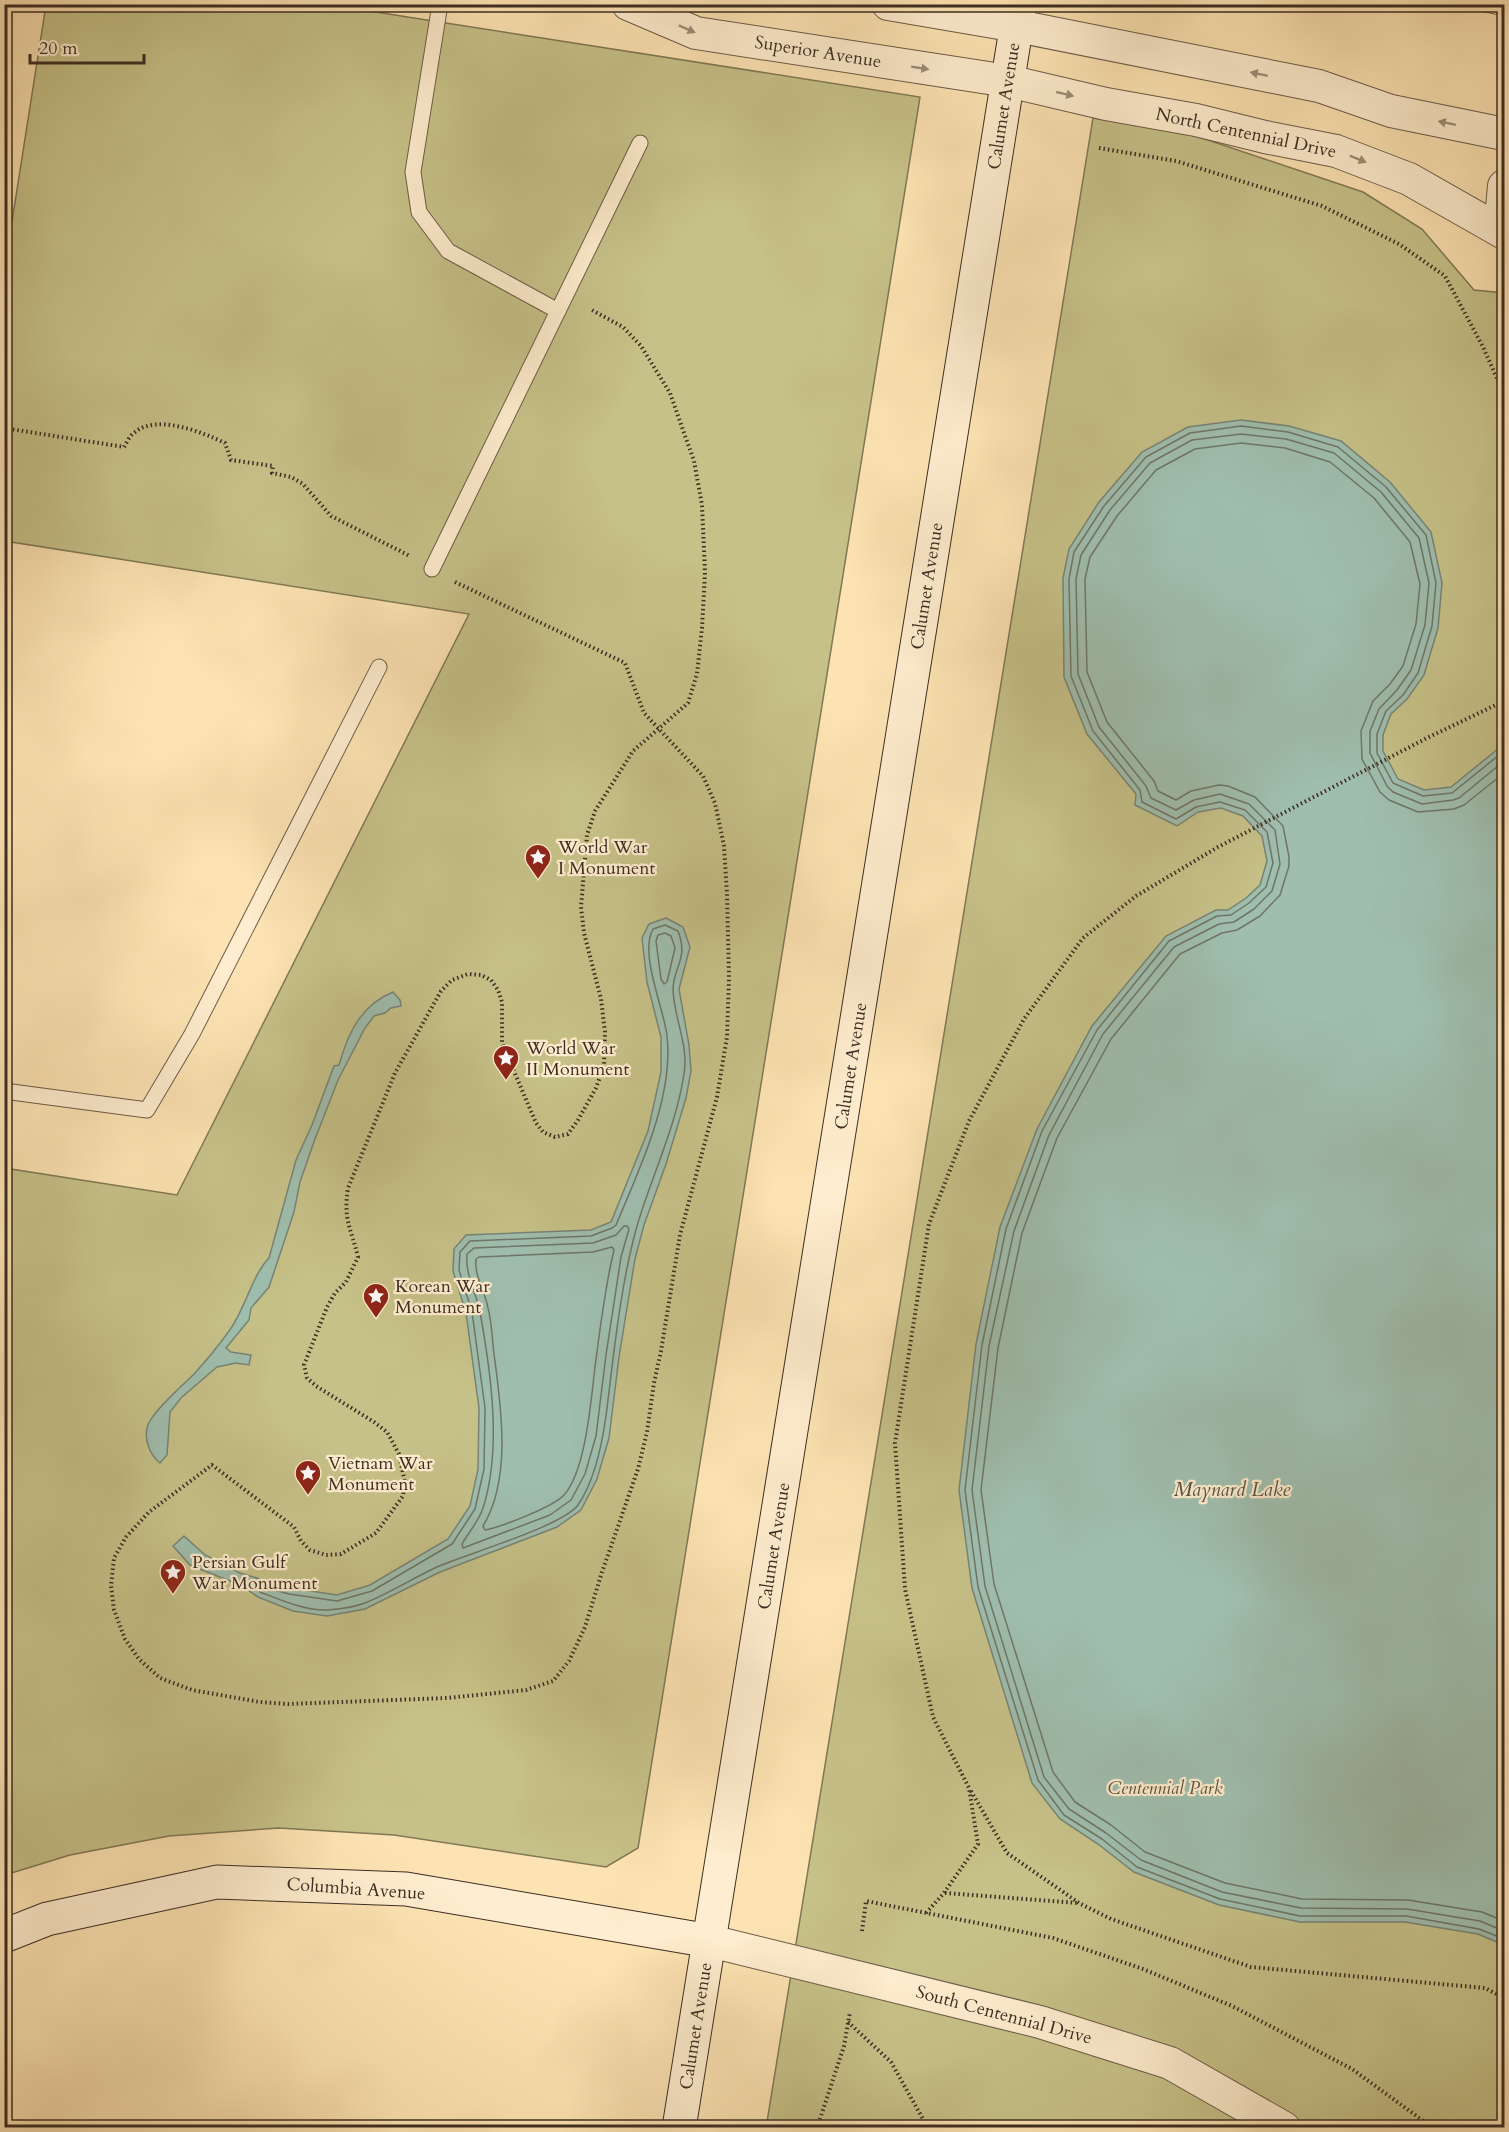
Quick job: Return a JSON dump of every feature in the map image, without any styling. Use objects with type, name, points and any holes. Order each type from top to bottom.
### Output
[{"type":"main road","name":"Calumet Avenue","points":[[679,2127],[1019,15]]},
{"type":"main road","name":"Columbia Avenue","points":[[4,1936],[47,1919],[217,1882],[406,1889],[710,1941]]},
{"type":"street","name":"Superior Avenue","points":[[628,4],[635,5],[696,33],[1008,81]]},
{"type":"street","points":[[888,4],[1019,15],[1319,86],[1391,111],[1504,134]]},
{"type":"street","name":"North Centennial Drive","points":[[1008,81],[1106,104],[1196,120],[1336,151],[1409,180],[1504,233]]},
{"type":"street","points":[[1504,186],[1502,208],[1504,221]]},
{"type":"street","name":"South Centennial Drive","points":[[710,1941],[1040,2022],[1170,2063],[1284,2127]]},
{"type":"lane","points":[[440,4],[413,172],[419,212],[448,251],[558,311]]},
{"type":"lane","points":[[1486,4],[1504,8]]},
{"type":"lane","points":[[432,569],[640,143]]},
{"type":"lane","points":[[4,1091],[147,1110],[192,1034],[379,667]]},
{"type":"path","points":[[1100,148],[1176,161],[1322,206],[1399,244],[1445,276],[1483,347],[1504,394]]},
{"type":"path","points":[[4,428],[124,447],[134,432],[146,426],[185,426],[225,443],[231,459],[273,465],[272,473],[291,477],[303,484],[331,516],[432,569],[625,663],[644,712],[659,729],[703,776],[715,803],[724,846],[729,979],[727,1037],[717,1097],[680,1235],[643,1450],[585,1627],[569,1661],[553,1681],[526,1690],[447,1698],[288,1704],[260,1702],[192,1690],[160,1678],[139,1659],[126,1639],[114,1610],[111,1586],[114,1558],[126,1537],[149,1512],[212,1465],[294,1527],[301,1541],[310,1550],[326,1555],[341,1554],[376,1533],[403,1496],[405,1483],[399,1454],[387,1432],[316,1386],[308,1378],[304,1365],[327,1307],[335,1293],[346,1282],[358,1257],[346,1219],[345,1205],[348,1188],[395,1073],[441,991],[452,980],[468,974],[481,975],[491,980],[502,1002],[502,1043],[536,1123],[543,1132],[555,1137],[568,1134],[579,1120],[596,1088],[604,1066],[605,1032],[601,999],[584,933],[581,907],[587,834],[595,811],[633,751],[659,729],[688,704],[696,674],[702,628],[705,573],[702,505],[694,461],[670,393],[641,346],[623,327],[566,295]]},
{"type":"path","points":[[1504,701],[1427,738],[1218,846],[1136,896],[1083,938],[1024,1019],[969,1121],[929,1224],[895,1443],[904,1589],[933,1717],[969,1788],[1007,1853],[1079,1903],[1111,1919],[1251,1967],[1485,1988],[1504,1998]]},
{"type":"path","points":[[926,1912],[944,1893],[978,1844],[969,1788]]},
{"type":"path","points":[[944,1893],[1079,1903]]},
{"type":"path","points":[[862,1931],[866,1900],[1053,1938],[1143,1970],[1232,2006],[1352,2069],[1433,2127]]},
{"type":"path","points":[[817,2127],[844,2046],[850,2011]]},
{"type":"path","points":[[848,2022],[891,2062],[928,2127]]},
{"type":"green space","points":[[46,5],[331,5],[920,97],[638,1848],[606,1867],[394,1835],[279,1828],[169,1836],[70,1855],[5,1875],[4,1168],[177,1195],[469,614],[5,541],[5,266]]},
{"type":"green space","name":"Centennial Park","points":[[1093,118],[1190,134],[1363,192],[1422,229],[1474,290],[1504,293],[1504,2127],[766,2128]]},
{"type":"water","name":"Maynard Lake","points":[[1241,420],[1289,426],[1341,441],[1390,482],[1431,532],[1442,583],[1438,628],[1424,675],[1407,699],[1391,714],[1383,735],[1383,751],[1398,779],[1424,790],[1451,787],[1504,744],[1504,1945],[1478,1934],[1405,1922],[1300,1922],[1219,1905],[1134,1872],[1098,1844],[1060,1819],[1032,1783],[972,1588],[959,1490],[976,1344],[1000,1227],[1037,1129],[1092,1026],[1166,936],[1216,910],[1228,910],[1246,898],[1260,885],[1267,861],[1262,836],[1243,816],[1221,808],[1198,812],[1177,826],[1135,805],[1136,794],[1087,734],[1064,677],[1063,578],[1069,549],[1099,502],[1142,452],[1188,427]]},
{"type":"water","points":[[666,918],[683,927],[690,947],[679,989],[691,1071],[686,1098],[635,1259],[609,1438],[597,1479],[581,1510],[557,1527],[440,1572],[365,1609],[327,1616],[293,1611],[258,1597],[242,1586],[190,1565],[173,1546],[184,1536],[205,1555],[240,1573],[291,1588],[337,1595],[370,1585],[448,1539],[470,1506],[478,1469],[479,1408],[466,1313],[453,1271],[454,1249],[466,1235],[591,1230],[611,1222],[648,1131],[661,1072],[661,1037],[647,982],[642,938],[649,924]]},
{"type":"water","points":[[393,992],[400,1000],[401,1006],[374,1016],[365,1028],[338,1080],[300,1182],[294,1212],[269,1287],[251,1308],[249,1320],[226,1348],[231,1352],[251,1355],[249,1365],[236,1363],[217,1367],[181,1398],[170,1412],[167,1455],[160,1463],[148,1446],[146,1436],[148,1425],[162,1406],[208,1358],[235,1323],[258,1274],[269,1258],[296,1160],[334,1066],[339,1065],[352,1031],[364,1012],[372,1004]]},
{"type":"place","name":"World War I Monument","points":[[538,880]]},
{"type":"place","name":"World War II Monument","points":[[506,1081]]},
{"type":"place","name":"Korean War Monument","points":[[376,1319]]},
{"type":"place","name":"Vietnam War Monument","points":[[308,1496]]},
{"type":"place","name":"Persian Gulf War Monument","points":[[173,1595]]}]
